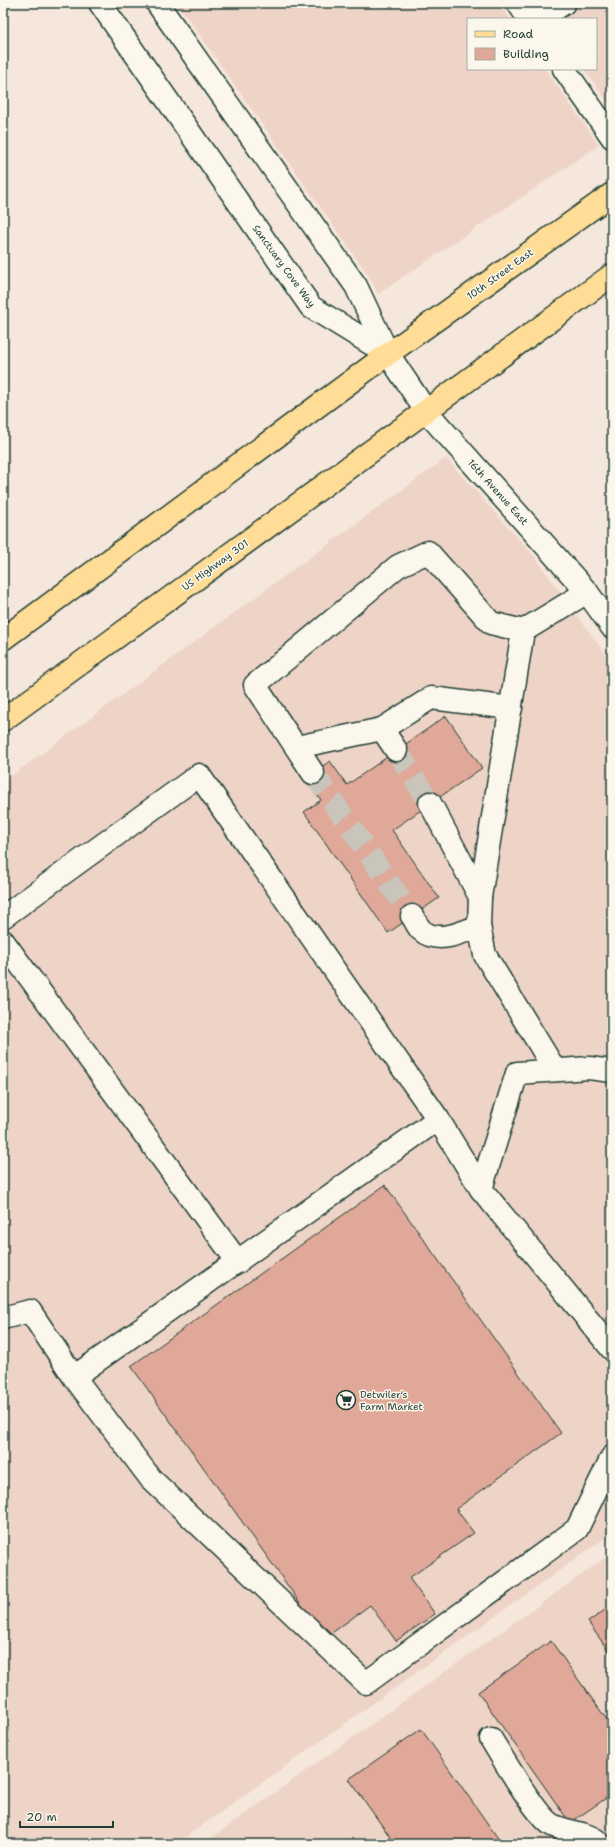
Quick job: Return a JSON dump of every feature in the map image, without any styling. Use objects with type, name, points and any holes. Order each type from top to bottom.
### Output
[{"type":"main road","name":"10th Street East","points":[[3,639],[388,354],[612,194]]},
{"type":"main road","points":[[426,411],[612,275]]},
{"type":"main road","name":"US Highway 301","points":[[3,720],[426,411]]},
{"type":"street","name":"Sanctuary Cove Way","points":[[100,3],[311,307],[388,354]]},
{"type":"street","points":[[157,3],[356,286],[388,354]]},
{"type":"street","points":[[518,3],[528,18]]},
{"type":"street","points":[[542,18],[564,3]]},
{"type":"street","points":[[565,70],[612,137]]},
{"type":"street","name":"16th Avenue East","points":[[388,354],[426,411],[588,592],[612,627]]},
{"type":"street","points":[[314,773],[255,685],[398,566],[428,552],[490,623],[523,631],[588,592]]},
{"type":"street","points":[[523,631],[480,897],[479,926],[485,955],[555,1070]]},
{"type":"street","points":[[297,747],[382,729],[431,698],[511,708]]},
{"type":"street","points":[[382,729],[396,750]]},
{"type":"street","points":[[3,917],[200,775],[438,1120],[481,1189],[612,1348]]},
{"type":"street","points":[[430,803],[480,897]]},
{"type":"street","points":[[412,916],[422,930],[434,935],[450,937],[479,926]]},
{"type":"street","points":[[3,941],[238,1262]]},
{"type":"street","points":[[481,1189],[517,1073],[589,1068],[612,1071]]},
{"type":"street","points":[[74,1377],[438,1120]]},
{"type":"street","points":[[3,1318],[30,1311],[74,1377],[151,1479],[366,1683],[577,1529],[612,1457]]},
{"type":"street","points":[[491,1739],[539,1813],[551,1825],[582,1835],[599,1842],[600,1844]]},
{"type":"shaded area","points":[[177,3],[499,3],[509,18],[467,18],[467,70],[546,70],[599,145],[378,294],[369,276]]},
{"type":"shaded area","points":[[538,3],[612,3],[612,108],[585,70],[597,70],[597,18],[548,18]]},
{"type":"shaded area","points":[[446,458],[534,556],[612,663],[612,1533],[176,1844],[3,1844],[3,782]]},
{"type":"shaded area","points":[[612,1553],[612,1844],[203,1844]]},
{"type":"building","points":[[446,716],[482,768],[392,830],[439,898],[388,933],[304,812],[321,800],[305,778],[330,761],[347,785]]},
{"type":"building","name":"Detwiler's Farm Market","points":[[385,1185],[561,1433],[456,1509],[474,1533],[409,1578],[435,1614],[396,1641],[370,1605],[325,1638],[131,1366]]},
{"type":"building","points":[[612,1605],[612,1656],[588,1622]]},
{"type":"building","points":[[551,1641],[612,1727],[612,1794],[570,1823],[478,1692]]},
{"type":"building","points":[[421,1729],[502,1844],[395,1844],[349,1779]]},
{"type":"tunnel","points":[[396,750],[430,803]]},
{"type":"tunnel","points":[[313,773],[412,916]]},
{"type":"place","name":"Detwiler's Farm Market","points":[[346,1400]]}]
